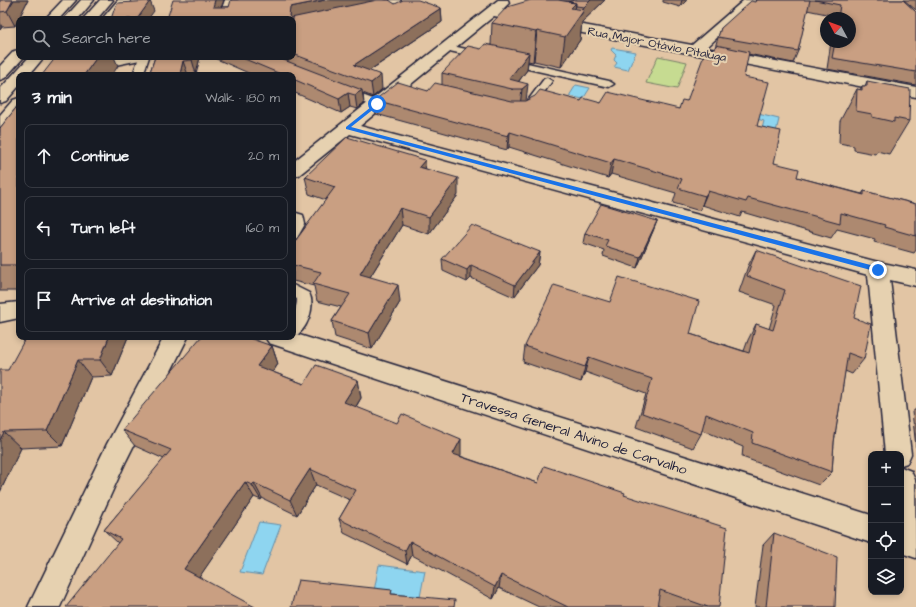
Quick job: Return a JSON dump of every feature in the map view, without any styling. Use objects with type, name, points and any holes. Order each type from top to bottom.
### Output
[{"type":"main road","points":[[55,16],[70,0]]},
{"type":"main road","points":[[74,16],[88,0]]},
{"type":"main road","points":[[93,16],[107,0]]},
{"type":"main road","points":[[112,16],[125,0]]},
{"type":"main road","points":[[225,16],[231,0]]},
{"type":"main road","points":[[296,169],[377,104],[408,87],[448,48],[507,0]]},
{"type":"main road","points":[[694,51],[752,0]]},
{"type":"main road","name":"Rua Major Otávio Pitaluga","points":[[492,12],[916,92]]},
{"type":"main road","points":[[0,75],[16,57]]},
{"type":"main road","points":[[24,72],[34,60]]},
{"type":"main road","points":[[74,64],[109,60]]},
{"type":"main road","points":[[0,98],[16,80]]},
{"type":"main road","points":[[0,126],[16,107]]},
{"type":"main road","points":[[348,128],[878,270],[916,278]]},
{"type":"main road","points":[[878,270],[898,451]]},
{"type":"main road","points":[[0,313],[16,310]]},
{"type":"main road","name":"Travessa General Alvino de Carvalho","points":[[296,339],[868,528]]},
{"type":"main road","points":[[44,607],[116,453],[174,340]]},
{"type":"main road","points":[[907,493],[916,529]]},
{"type":"main road","points":[[904,539],[916,543]]},
{"type":"lane","points":[[448,48],[609,84]]},
{"type":"lane","points":[[139,72],[143,60]]},
{"type":"lane","points":[[523,111],[529,107],[547,80]]},
{"type":"lane","points":[[335,87],[377,104]]},
{"type":"lane","points":[[296,217],[299,218],[299,224],[296,230]]},
{"type":"lane","points":[[296,292],[304,297],[305,309],[300,322],[296,326]]},
{"type":"green space","points":[[658,56],[687,62],[677,89],[646,83]]},
{"type":"water","points":[[612,48],[636,52],[628,70],[614,67],[617,63],[614,60],[616,55],[611,50]]},
{"type":"water","points":[[576,85],[590,88],[583,99],[569,96]]},
{"type":"water","points":[[758,114],[779,119],[776,132],[762,129],[764,121],[757,119]]},
{"type":"water","points":[[259,522],[281,525],[262,575],[240,572]]},
{"type":"water","points":[[379,565],[425,571],[420,597],[374,591]]},
{"type":"building","points":[[0,0],[13,0],[7,11],[0,12]]},
{"type":"building","points":[[173,0],[215,0],[213,7],[229,7],[231,0],[325,0],[290,7],[289,16],[168,16]]},
{"type":"building","points":[[377,0],[389,0],[395,4],[403,0],[418,0],[441,8],[354,65],[381,75],[371,83],[296,55],[296,17]]},
{"type":"building","points":[[531,0],[558,0],[576,3],[571,8],[584,10],[565,37],[492,23],[507,7]]},
{"type":"building","points":[[574,0],[591,0],[584,7],[576,6],[576,3],[568,2]]},
{"type":"building","points":[[756,0],[810,0],[798,51],[718,37],[721,28],[751,1],[755,2]]},
{"type":"building","points":[[815,0],[903,0],[916,12],[916,72],[832,58],[834,48],[856,48],[856,12],[839,12],[840,5]]},
{"type":"building","points":[[150,1],[139,16],[112,16],[118,3]]},
{"type":"building","points":[[485,44],[529,53],[509,79],[528,84],[522,89],[512,89],[442,73],[468,46],[481,49]]},
{"type":"building","points":[[716,45],[749,52],[744,77],[769,82],[757,126],[781,131],[774,163],[799,169],[797,177],[864,195],[864,191],[916,204],[916,236],[884,227],[885,225],[841,213],[840,223],[748,198],[746,202],[708,191],[705,196],[678,188],[682,179],[614,159],[611,163],[510,132],[508,136],[375,100],[398,82],[428,91],[435,83],[512,101],[525,101],[535,96],[540,90],[581,101],[583,98],[601,103],[608,92],[679,109],[682,100],[687,101],[704,55],[712,57]]},
{"type":"building","points":[[54,60],[95,60],[86,72],[44,72]]},
{"type":"building","points":[[154,60],[192,60],[183,61],[180,72],[150,72]]},
{"type":"building","points":[[247,60],[284,60],[362,90],[355,95],[348,93],[339,99],[296,80],[296,72],[276,72]]},
{"type":"building","points":[[867,81],[910,89],[909,121],[894,118],[894,122],[872,117],[872,114],[856,111],[857,89],[862,90],[862,86],[867,86]]},
{"type":"building","points":[[16,108],[16,265],[0,265],[0,128]]},
{"type":"building","points":[[347,137],[425,160],[419,167],[458,178],[429,217],[400,208],[360,274],[398,285],[369,333],[332,321],[350,294],[313,284],[321,272],[296,266],[296,240],[335,187],[305,177]]},
{"type":"building","points":[[601,204],[657,221],[640,257],[605,246],[608,240],[585,233]]},
{"type":"building","points":[[472,225],[540,252],[515,285],[471,265],[467,270],[442,259]]},
{"type":"building","points":[[756,250],[861,286],[854,318],[871,324],[864,359],[848,353],[834,442],[832,472],[752,443],[753,433],[706,414],[701,434],[642,413],[652,379],[589,357],[585,367],[525,346],[554,285],[610,302],[619,277],[699,301],[690,334],[749,353],[756,324],[773,330],[785,290],[747,276]]},
{"type":"building","points":[[24,340],[108,340],[100,360],[78,360],[47,431],[4,432],[0,440],[0,370],[8,370]]},
{"type":"building","points":[[198,340],[255,340],[272,346],[257,366],[304,384],[316,365],[358,380],[344,402],[397,423],[402,414],[461,439],[453,454],[538,483],[544,466],[625,493],[624,495],[727,528],[719,607],[708,607],[660,590],[657,607],[568,607],[501,575],[495,587],[410,541],[405,551],[339,519],[356,490],[310,469],[290,500],[254,483],[252,485],[245,482],[184,569],[255,607],[66,607],[121,539],[104,530],[171,450],[122,430]]},
{"type":"building","points":[[774,533],[837,557],[835,607],[766,607]]},
{"type":"building","points":[[298,580],[392,590],[391,594],[455,600],[454,607],[291,607]]},
{"type":"route","points":[[377,104],[348,128],[878,270]]}]
